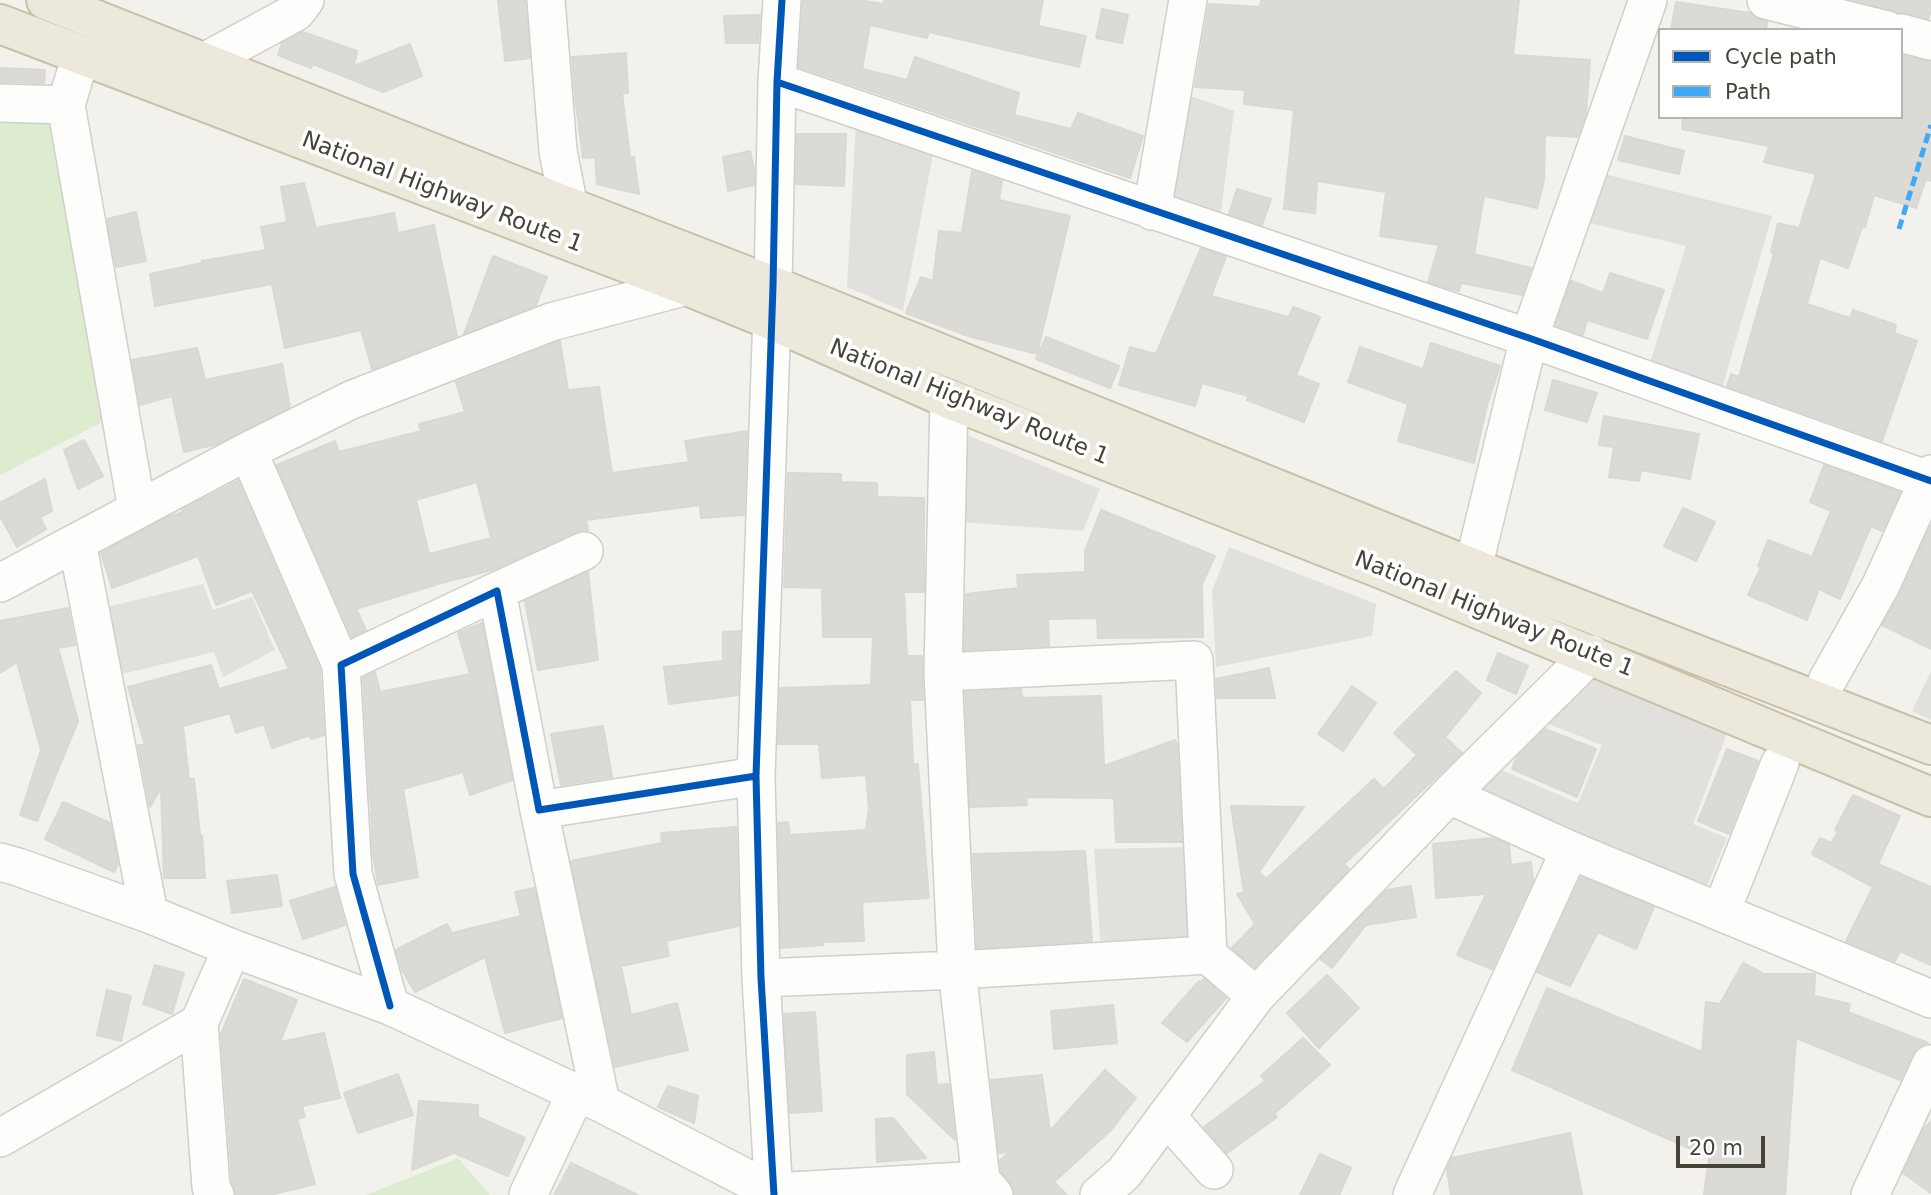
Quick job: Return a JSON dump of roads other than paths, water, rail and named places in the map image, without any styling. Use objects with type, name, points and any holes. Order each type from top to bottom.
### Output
[{"type":"highway","name":"National Highway Route 1","points":[[46,0],[569,208],[772,303],[949,398],[1591,654],[1931,797]]},
{"type":"highway","name":"National Highway Route 1","points":[[0,24],[688,286],[772,303],[1473,568],[1931,745]]},
{"type":"street","points":[[204,62],[296,12],[305,0]]},
{"type":"street","points":[[546,0],[558,150],[569,208]]},
{"type":"street","points":[[776,1194],[761,978],[756,776],[777,82],[782,0]]},
{"type":"street","points":[[1152,211],[1188,0]]},
{"type":"street","points":[[1473,568],[1529,338],[1648,0]]},
{"type":"street","points":[[1766,0],[1879,28]]},
{"type":"street","points":[[1903,34],[1931,41]]},
{"type":"street","points":[[81,55],[66,105],[137,509]]},
{"type":"street","points":[[777,82],[1529,338],[1930,478],[1881,585],[1827,681]]},
{"type":"street","points":[[0,103],[66,105]]},
{"type":"street","points":[[0,583],[247,451],[351,400],[551,322],[688,286]]},
{"type":"street","points":[[0,862],[149,914],[232,948],[390,1006],[589,1098],[776,1194],[988,1187],[957,970],[943,672],[949,398]]},
{"type":"street","points":[[247,451],[341,665],[353,874],[390,1006]]},
{"type":"street","points":[[77,541],[149,914]]},
{"type":"street","points":[[341,665],[584,551]]},
{"type":"street","points":[[498,591],[589,1098],[528,1195]]},
{"type":"street","points":[[1099,1195],[1124,1173],[1256,996],[1449,795],[1591,654]]},
{"type":"street","points":[[943,672],[1194,660],[1208,956]]},
{"type":"street","points":[[1721,912],[1780,763]]},
{"type":"street","points":[[539,810],[756,776]]},
{"type":"street","points":[[1449,795],[1570,850],[1931,999]]},
{"type":"street","points":[[1412,1195],[1570,850]]},
{"type":"street","points":[[215,1195],[211,1188],[199,1023],[232,948]]},
{"type":"street","points":[[761,978],[1208,956],[1256,996]]},
{"type":"street","points":[[0,1138],[199,1023]]},
{"type":"street","points":[[1870,1195],[1931,1064]]},
{"type":"street","points":[[1166,1116],[1214,1170]]}]
